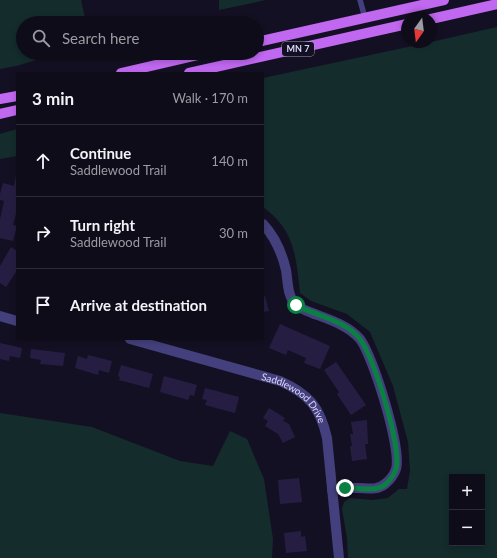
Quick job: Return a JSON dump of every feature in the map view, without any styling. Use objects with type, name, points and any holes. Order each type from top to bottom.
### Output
[{"type":"main road","name":"MN 7","points":[[264,40],[444,0]]},
{"type":"main road","points":[[437,18],[497,4]]},
{"type":"main road","name":"MN 7","points":[[264,56],[401,25]]},
{"type":"main road","points":[[125,72],[177,60]]},
{"type":"main road","name":"MN 7","points":[[193,72],[247,60]]},
{"type":"main road","points":[[0,99],[16,96]]},
{"type":"main road","points":[[0,114],[16,110]]},
{"type":"street","points":[[264,225],[279,249],[285,268],[290,296],[296,305],[336,322],[359,338],[366,350],[380,385],[390,421],[397,458],[396,468],[392,478],[384,485],[375,489],[355,488],[332,490]]},
{"type":"street","points":[[0,316],[16,321]]},
{"type":"street","name":"Saddlewood Drive","points":[[136,340],[280,381],[294,387],[307,397],[317,409],[323,422],[339,558]]},
{"type":"lane","points":[[360,0],[365,18]]},
{"type":"green space","points":[[0,0],[81,0],[84,16],[16,16],[16,60],[36,60],[0,69]]},
{"type":"green space","points":[[219,0],[266,0],[219,10]]},
{"type":"green space","points":[[497,27],[497,558],[348,558],[347,538],[342,509],[344,502],[350,498],[372,500],[388,498],[399,489],[407,489],[410,471],[408,442],[393,386],[370,332],[347,314],[311,301],[300,293],[295,256],[288,235],[282,225],[264,208],[264,78],[403,48],[437,48],[437,41]]},
{"type":"green space","points":[[16,129],[16,156],[0,159],[0,134]]},
{"type":"green space","points":[[0,413],[92,427],[180,461],[213,466],[230,431],[247,439],[264,479],[273,539],[272,558],[0,558]]},
{"type":"building","points":[[16,175],[16,214],[13,225],[16,226],[16,230],[13,241],[0,238],[0,219],[4,201],[0,200],[0,194],[3,183],[14,186]]},
{"type":"building","points":[[11,247],[16,250],[16,272],[6,287],[0,283],[0,266]]},
{"type":"building","points":[[264,296],[265,296],[269,311],[264,312]]},
{"type":"building","points":[[280,324],[330,346],[320,369],[304,363],[306,358],[288,350],[286,355],[269,348]]},
{"type":"building","points":[[0,343],[22,348],[20,358],[10,356],[9,361],[0,359]]},
{"type":"building","points":[[31,349],[65,353],[63,366],[40,364],[41,360],[30,358]]},
{"type":"building","points":[[88,355],[112,361],[109,373],[99,370],[98,375],[75,368],[78,356],[87,359]]},
{"type":"building","points":[[336,362],[366,405],[351,415],[337,394],[339,392],[324,370]]},
{"type":"building","points":[[121,365],[153,374],[149,388],[119,380],[120,377],[118,376]]},
{"type":"building","points":[[164,376],[197,385],[194,396],[190,395],[188,400],[160,392]]},
{"type":"building","points":[[205,388],[239,397],[235,413],[205,405],[207,400],[202,399]]},
{"type":"building","points":[[269,408],[285,418],[283,421],[289,424],[295,437],[283,443],[278,434],[265,426],[268,421],[263,418]]},
{"type":"building","points":[[367,420],[368,444],[365,444],[367,459],[352,461],[350,434],[353,434],[351,422]]},
{"type":"building","points":[[299,478],[302,502],[280,504],[278,480]]},
{"type":"building","points":[[301,531],[301,537],[305,536],[307,551],[286,553],[284,533]]},
{"type":"route","points":[[296,305],[336,322],[359,338],[366,350],[380,385],[390,421],[397,458],[396,468],[392,478],[384,485],[375,489],[345,488]]}]
